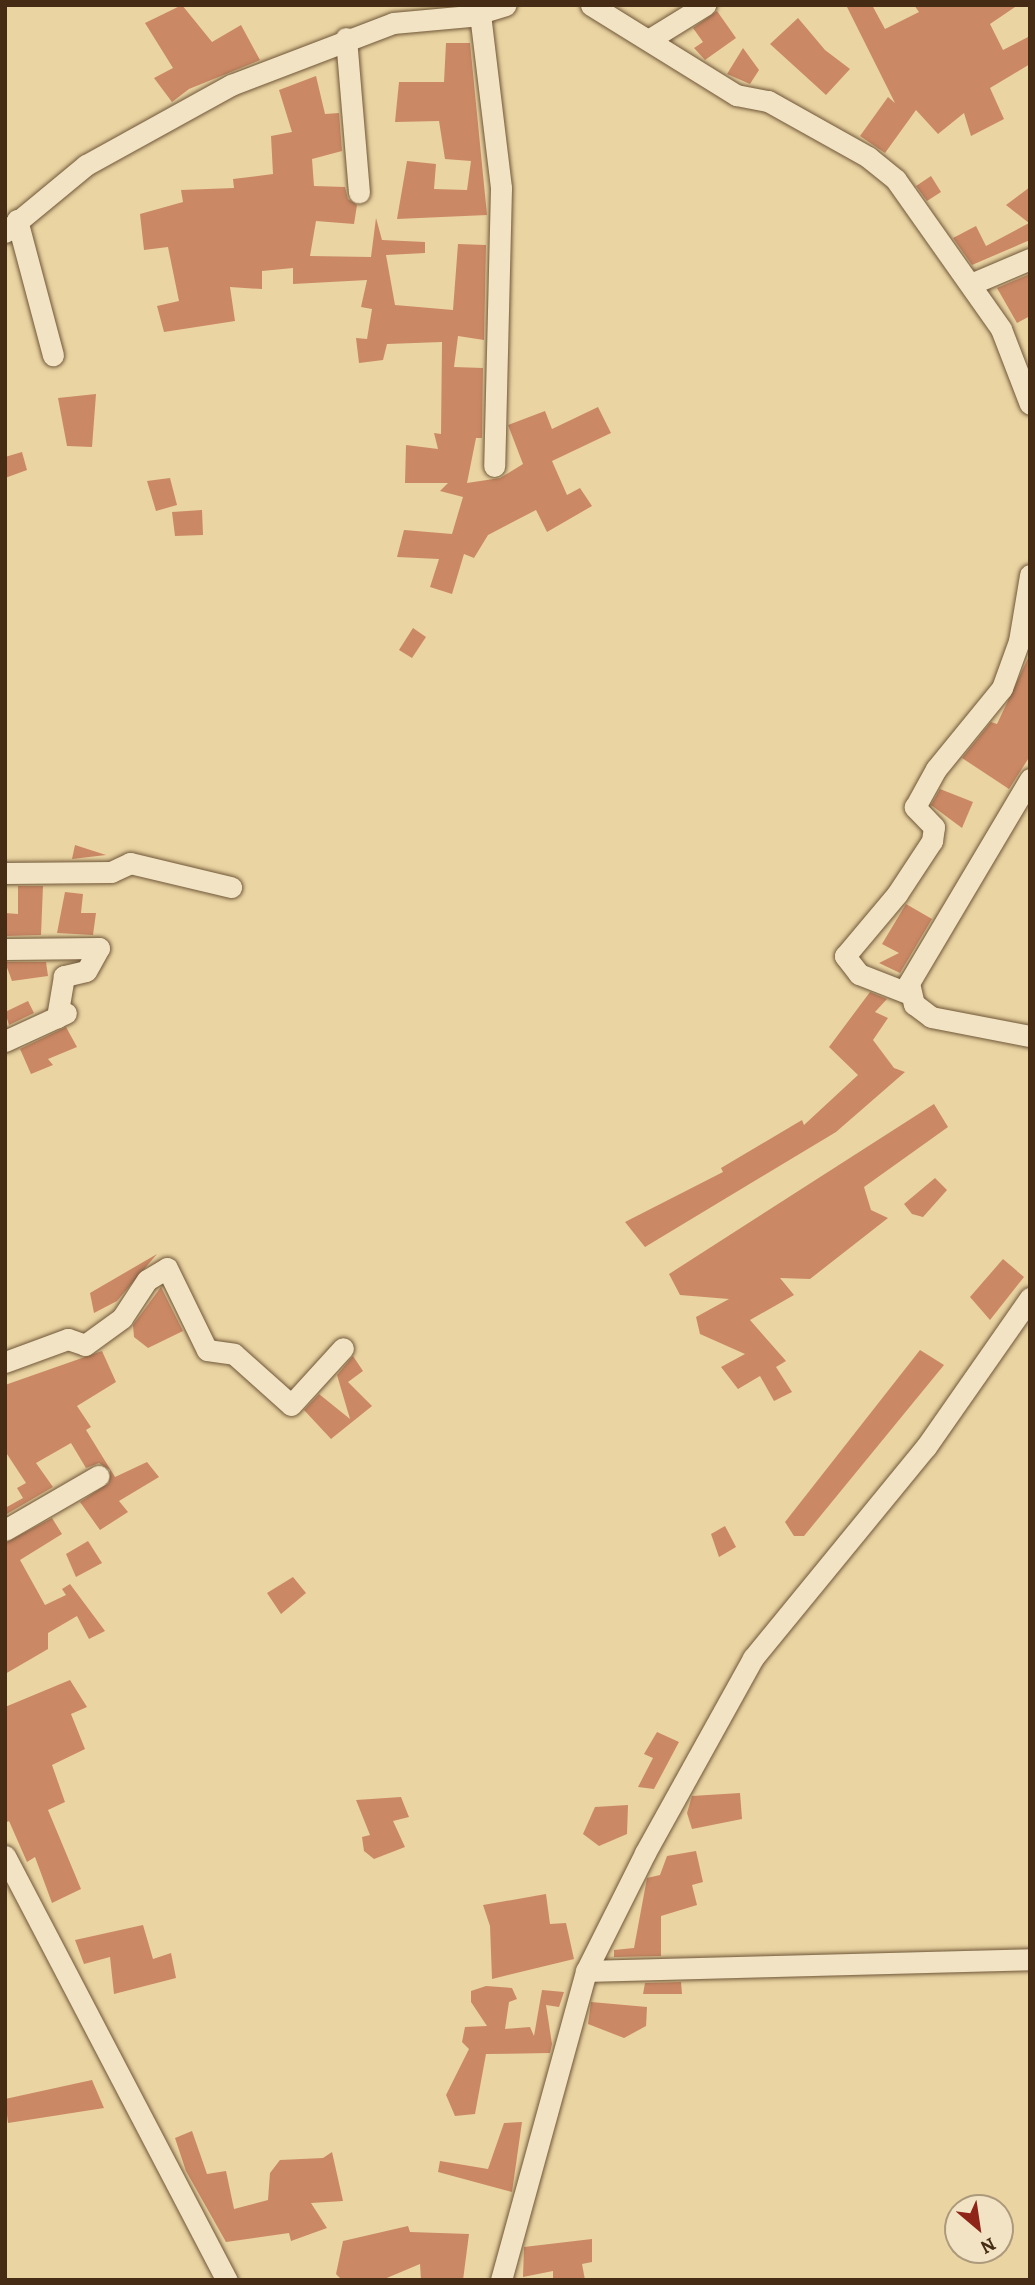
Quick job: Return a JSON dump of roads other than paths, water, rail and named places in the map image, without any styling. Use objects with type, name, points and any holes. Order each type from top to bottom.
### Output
[{"type":"street","points":[[53,355],[11,226],[86,165],[172,116],[346,38],[393,23],[480,14],[505,5]]},
{"type":"street","points":[[592,5],[736,95],[768,101],[868,157],[896,180],[971,284],[1017,359],[1030,404]]},
{"type":"street","points":[[650,39],[705,5]]},
{"type":"street","points":[[480,14],[501,188],[494,466]]},
{"type":"street","points":[[346,38],[359,192]]},
{"type":"street","points":[[971,284],[1030,258]]},
{"type":"street","points":[[1030,575],[1019,641],[1002,688],[936,769],[915,807],[934,827],[932,841],[897,894],[845,956],[859,974],[910,994],[931,1017],[1030,1036]]},
{"type":"street","points":[[910,994],[914,971],[1030,779]]},
{"type":"street","points":[[5,873],[111,872],[130,863],[231,887]]},
{"type":"street","points":[[5,949],[99,948],[86,971],[64,976],[61,1015],[5,1041]]},
{"type":"street","points":[[5,1362],[68,1339],[85,1345],[122,1318],[147,1280],[167,1268],[207,1350],[214,1355],[234,1354],[291,1405],[343,1348]]},
{"type":"street","points":[[501,2280],[586,1970],[753,1658],[926,1447],[1030,1298]]},
{"type":"street","points":[[5,1530],[98,1476]]},
{"type":"street","points":[[5,1856],[227,2280]]},
{"type":"street","points":[[586,1970],[1030,1959]]}]
